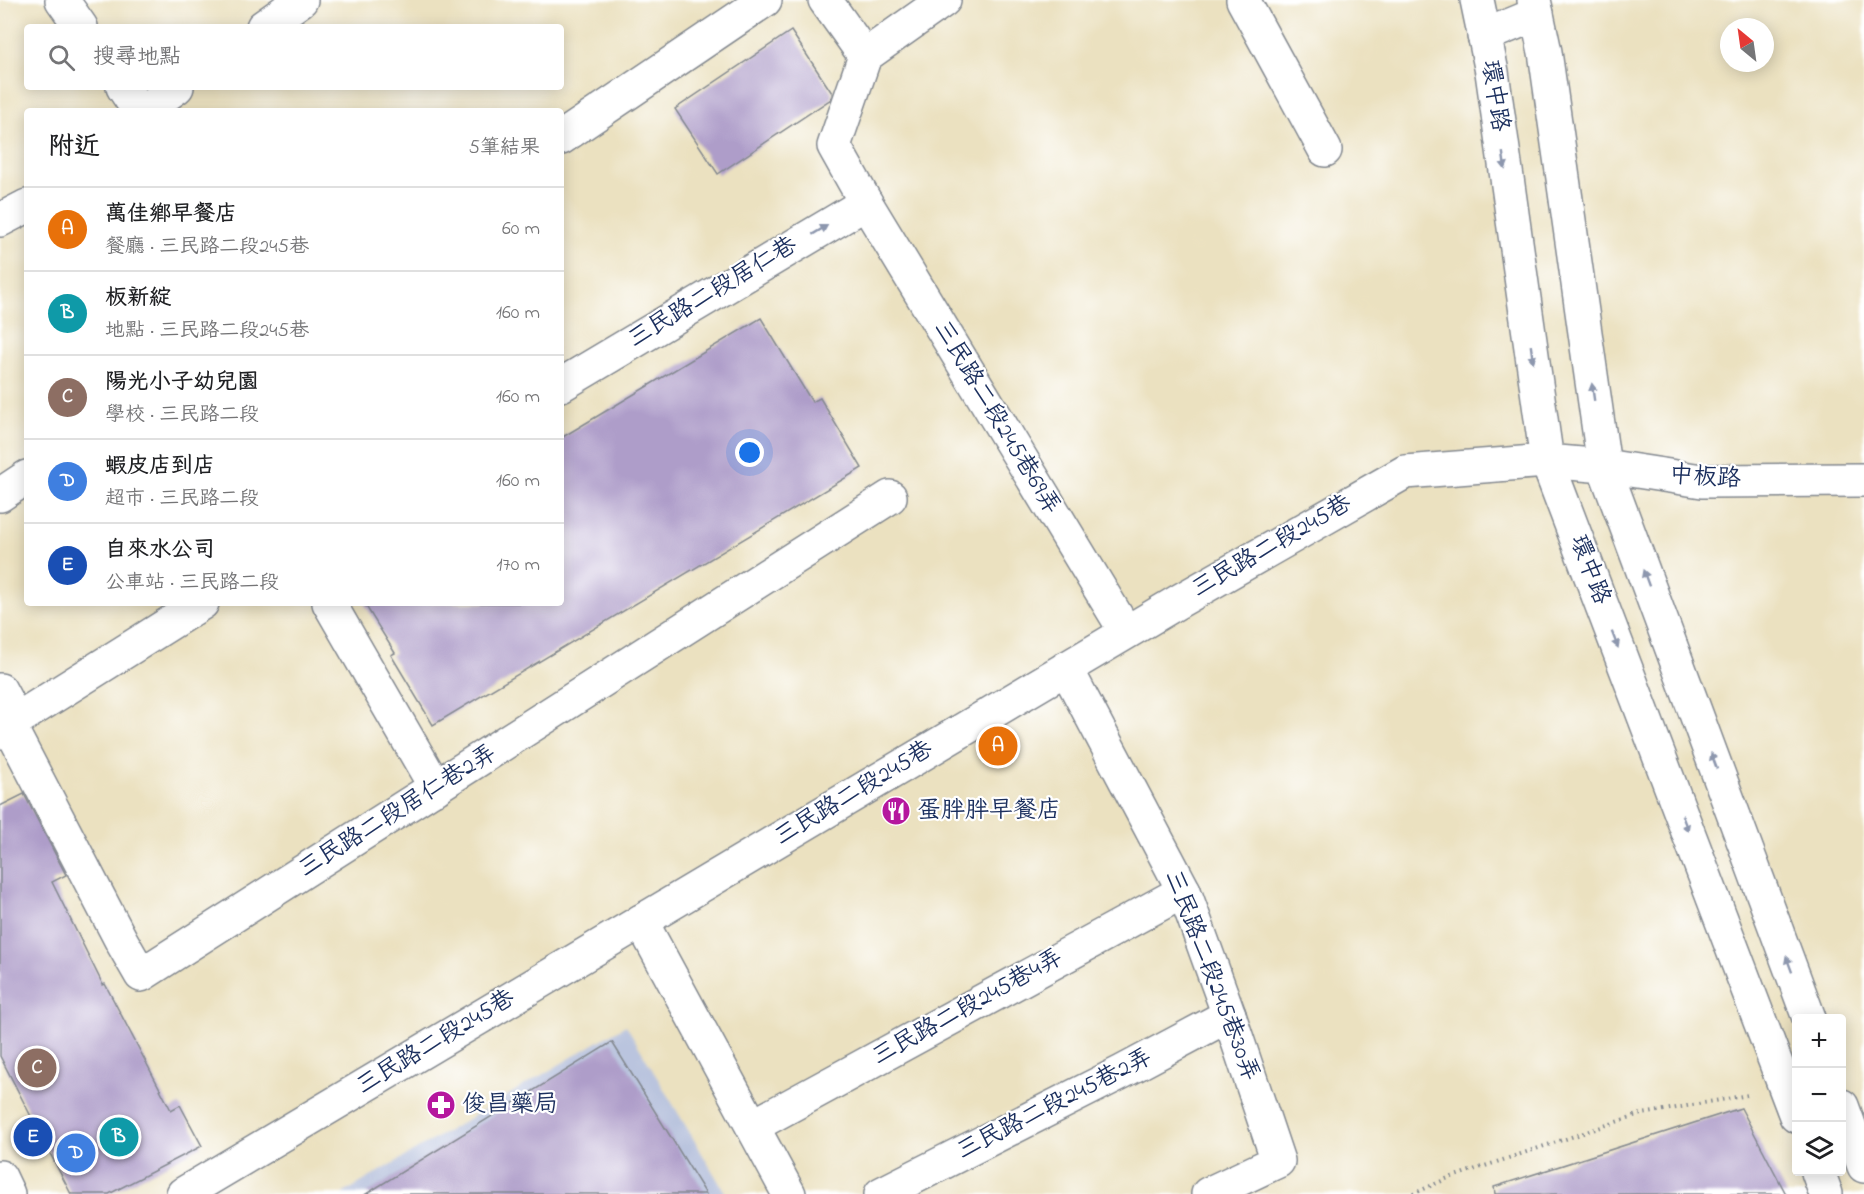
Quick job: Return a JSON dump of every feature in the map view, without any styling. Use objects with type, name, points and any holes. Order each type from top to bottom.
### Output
[{"type":"street","points":[[62,0],[79,24]]},
{"type":"street","points":[[267,24],[301,0]]},
{"type":"street","points":[[564,136],[765,0]]},
{"type":"street","points":[[825,0],[866,56],[944,0]]},
{"type":"street","points":[[1243,0],[1324,150]]},
{"type":"street","name":"環中路","points":[[1477,0],[1492,72],[1547,461],[1791,1102]]},
{"type":"street","points":[[1484,36],[1535,7]]},
{"type":"street","name":"環中路","points":[[1535,7],[1546,64],[1604,466],[1808,1014]]},
{"type":"street","name":"三民路二段245巷69弄","points":[[866,56],[834,146],[866,203],[1126,632]]},
{"type":"street","points":[[125,90],[139,108]]},
{"type":"street","points":[[146,108],[172,90]]},
{"type":"street","name":"三民路二段居仁巷","points":[[564,383],[866,203]]},
{"type":"street","points":[[0,220],[24,208]]},
{"type":"street","name":"中板路","points":[[1547,461],[1604,466],[1702,481],[1861,489]]},
{"type":"street","name":"三民路二段245巷","points":[[183,1194],[1126,632],[1405,472],[1547,461]]},
{"type":"street","points":[[0,495],[24,479]]},
{"type":"street","name":"三民路二段居仁巷2弄","points":[[9,726],[141,975],[891,496]]},
{"type":"street","points":[[0,690],[9,726],[197,606]]},
{"type":"street","points":[[331,606],[436,788]]},
{"type":"street","name":"三民路二段245巷30弄","points":[[1066,668],[1184,891],[1229,1014],[1278,1161],[1209,1194]]},
{"type":"street","name":"三民路二段245巷4弄","points":[[753,1126],[1184,891]]},
{"type":"street","points":[[640,921],[789,1194]]},
{"type":"street","name":"三民路二段245巷2弄","points":[[881,1194],[1122,1072],[1229,1014]]},
{"type":"street","points":[[1846,1117],[1864,1166]]},
{"type":"street","points":[[1819,1176],[1826,1194]]},
{"type":"street","points":[[0,1177],[8,1194]]},
{"type":"path","points":[[1413,1194],[1446,1179],[1637,1114],[1791,1102]]},
{"type":"shaded area","points":[[626,1025],[726,1194],[342,1194]]},
{"type":"building","points":[[791,31],[832,93],[831,99],[718,174],[675,109]]},
{"type":"building","points":[[761,318],[812,402],[820,398],[862,468],[433,725],[391,655],[395,653],[366,606],[564,606],[564,436]]},
{"type":"building","points":[[24,794],[66,875],[52,882],[103,985],[105,984],[171,1110],[180,1105],[202,1146],[109,1194],[71,1194],[0,1056],[0,806]]},
{"type":"building","points":[[612,1042],[706,1194],[366,1194]]},
{"type":"building","points":[[1741,1108],[1786,1194],[1495,1194],[1494,1187]]},
{"type":"place","name":"萬佳鄉早餐店","points":[[998,746]]},
{"type":"place","name":"蛋胖胖早餐店","points":[[896,811]]},
{"type":"place","name":"陽光小子幼兒園","points":[[37,1068]]},
{"type":"place","name":"俊昌藥局","points":[[441,1105]]},
{"type":"place","name":"自來水公司","points":[[33,1137]]},
{"type":"place","name":"板新綻","points":[[119,1137]]},
{"type":"place","name":"蝦皮店到店","points":[[76,1153]]}]
